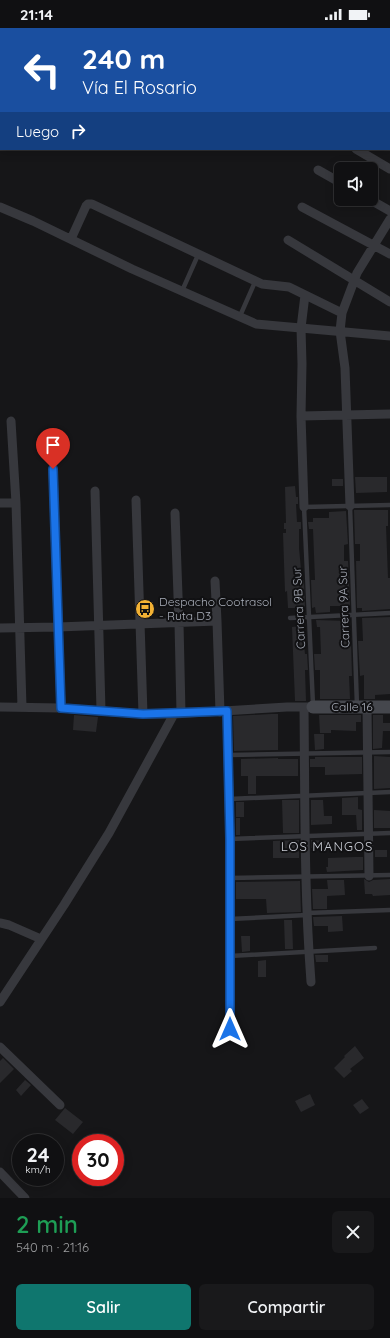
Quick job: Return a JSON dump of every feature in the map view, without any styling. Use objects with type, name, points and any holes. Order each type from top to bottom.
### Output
[{"type":"street","points":[[359,150],[390,170]]},
{"type":"street","points":[[318,170],[334,179]]},
{"type":"street","points":[[71,239],[86,206],[88,204],[92,204],[255,282],[289,287],[342,313]]},
{"type":"street","points":[[378,204],[390,211]]},
{"type":"street","points":[[302,206],[390,254]]},
{"type":"street","points":[[0,207],[256,324],[390,336],[390,342]]},
{"type":"street","points":[[350,506],[344,358],[340,331],[342,313],[357,273],[390,219]]},
{"type":"street","points":[[288,240],[390,302]]},
{"type":"street","points":[[304,507],[301,416],[301,328],[305,295]]},
{"type":"street","points":[[301,416],[390,414]]},
{"type":"street","points":[[11,421],[16,502],[22,707]]},
{"type":"street","points":[[53,469],[61,708]]},
{"type":"street","points":[[95,491],[101,710]]},
{"type":"street","points":[[136,500],[143,714]]},
{"type":"street","points":[[0,502],[16,502]]},
{"type":"street","points":[[0,1002],[64,905],[109,833],[177,713],[180,623],[175,514]]},
{"type":"street","points":[[215,581],[223,711],[229,755],[230,1029]]},
{"type":"street","points":[[0,628],[217,622]]},
{"type":"street","points":[[0,707],[61,708],[143,714],[309,707],[305,754],[304,836],[308,952],[311,982]]},
{"type":"street","name":"Calle 16","points":[[309,707],[390,707]]},
{"type":"street","points":[[362,707],[367,752],[369,876]]},
{"type":"street","points":[[0,923],[9,925],[41,939]]},
{"type":"street","points":[[0,1048],[60,1105]]},
{"type":"street","points":[[0,1172],[24,1198]]},
{"type":"lane","points":[[182,291],[198,255]]},
{"type":"lane","points":[[240,316],[255,282]]},
{"type":"lane","points":[[304,507],[390,505]]},
{"type":"lane","name":"Carrera 9A Sur","points":[[350,506],[354,615],[362,707]]},
{"type":"lane","name":"Carrera 9B Sur","points":[[304,507],[309,617],[309,707]]},
{"type":"lane","points":[[290,618],[390,613]]},
{"type":"lane","points":[[229,755],[390,752]]},
{"type":"lane","points":[[229,799],[390,792]]},
{"type":"lane","points":[[230,839],[390,833]]},
{"type":"lane","points":[[230,878],[390,875]]},
{"type":"lane","points":[[230,919],[390,910]]},
{"type":"lane","points":[[230,956],[375,948]]},
{"type":"building","points":[[355,477],[387,477],[387,492],[356,493]]},
{"type":"building","points":[[332,479],[343,479],[343,486],[332,486]]},
{"type":"building","points":[[295,486],[296,497],[298,497],[298,504],[296,504],[297,522],[301,522],[301,529],[299,529],[299,548],[302,580],[304,580],[305,608],[288,608],[287,591],[285,592],[283,533],[286,533],[286,529],[284,529],[284,523],[286,523],[285,487]]},
{"type":"building","points":[[354,510],[388,510],[388,526],[386,526],[388,578],[390,578],[390,609],[362,611],[362,608],[357,608],[356,561],[360,561],[360,544],[355,544]]},
{"type":"building","points":[[346,511],[348,544],[344,545],[344,561],[348,561],[350,606],[330,606],[330,612],[316,613],[315,607],[312,608],[311,580],[315,580],[313,529],[309,529],[308,522],[313,522],[313,518],[329,518],[329,512]]},
{"type":"building","points":[[390,617],[390,694],[375,695],[375,699],[364,699],[364,675],[360,676],[358,641],[363,641],[362,618]]},
{"type":"building","points":[[316,620],[348,621],[349,641],[351,641],[352,676],[349,676],[350,699],[320,699],[320,670],[315,670],[314,654],[321,654],[320,627],[317,627]]},
{"type":"building","points":[[302,626],[308,670],[305,670],[306,701],[295,701],[292,627]]},
{"type":"building","points":[[278,714],[278,750],[234,751],[233,716]]},
{"type":"building","points":[[74,715],[98,717],[96,732],[73,730]]},
{"type":"building","points":[[319,715],[361,715],[361,722],[356,722],[356,731],[331,730],[331,733],[320,733]]},
{"type":"building","points":[[373,715],[383,715],[383,723],[390,723],[390,731],[383,731],[382,748],[373,749]]},
{"type":"building","points":[[314,734],[324,734],[324,749],[315,750]]},
{"type":"building","points":[[374,756],[390,757],[390,788],[374,789]]},
{"type":"building","points":[[315,757],[362,757],[362,774],[325,775],[325,767],[310,767],[310,759],[315,759]]},
{"type":"building","points":[[241,759],[298,759],[298,776],[256,776],[256,794],[248,794],[248,776],[241,776]]},
{"type":"building","points":[[358,797],[358,809],[362,810],[362,830],[357,830],[356,815],[342,815],[342,798]]},
{"type":"building","points":[[282,800],[299,800],[299,833],[283,833]]},
{"type":"building","points":[[311,800],[323,800],[324,816],[332,816],[332,824],[311,825]]},
{"type":"building","points":[[236,802],[244,802],[244,817],[236,817]]},
{"type":"building","points":[[374,810],[390,811],[390,828],[374,828]]},
{"type":"building","points":[[236,818],[240,818],[240,835],[236,835]]},
{"type":"building","points":[[299,840],[299,858],[273,858],[273,841]]},
{"type":"building","points":[[311,840],[328,841],[327,849],[311,848]]},
{"type":"building","points":[[375,850],[387,850],[387,857],[375,857]]},
{"type":"building","points":[[363,857],[363,870],[327,872],[326,867],[328,867],[328,858]]},
{"type":"building","points":[[364,879],[369,882],[373,880],[390,879],[390,895],[373,896],[372,894],[365,894]]},
{"type":"building","points":[[327,880],[344,880],[345,895],[327,896],[327,909],[313,909],[312,889],[328,889]]},
{"type":"building","points":[[300,881],[301,912],[267,913],[266,899],[236,899],[236,882]]},
{"type":"building","points":[[342,916],[343,931],[328,932],[328,926],[314,926],[313,917]]},
{"type":"building","points":[[284,920],[292,920],[293,949],[285,949]]},
{"type":"building","points":[[241,936],[250,936],[250,951],[242,952]]},
{"type":"building","points":[[315,955],[328,955],[328,962],[316,962]]},
{"type":"building","points":[[266,960],[266,977],[258,977],[258,961]]},
{"type":"building","points":[[355,1046],[364,1058],[350,1069],[352,1071],[344,1078],[334,1068]]},
{"type":"building","points":[[3,1058],[14,1069],[0,1083],[0,1061]]},
{"type":"building","points":[[25,1080],[31,1085],[21,1096],[16,1090]]},
{"type":"building","points":[[310,1094],[315,1105],[301,1112],[295,1101]]},
{"type":"building","points":[[362,1099],[369,1108],[360,1114],[353,1105]]},
{"type":"building","points":[[65,1108],[83,1122],[73,1134],[55,1120]]},
{"type":"place","name":"Despacho Cootrasol - Ruta D3","points":[[145,609]]},
{"type":"district","name":"LOS MANGOS","points":[[327,846]]},
{"type":"route","points":[[53,469],[61,708],[143,714],[227,711],[230,839],[230,1029]]}]
